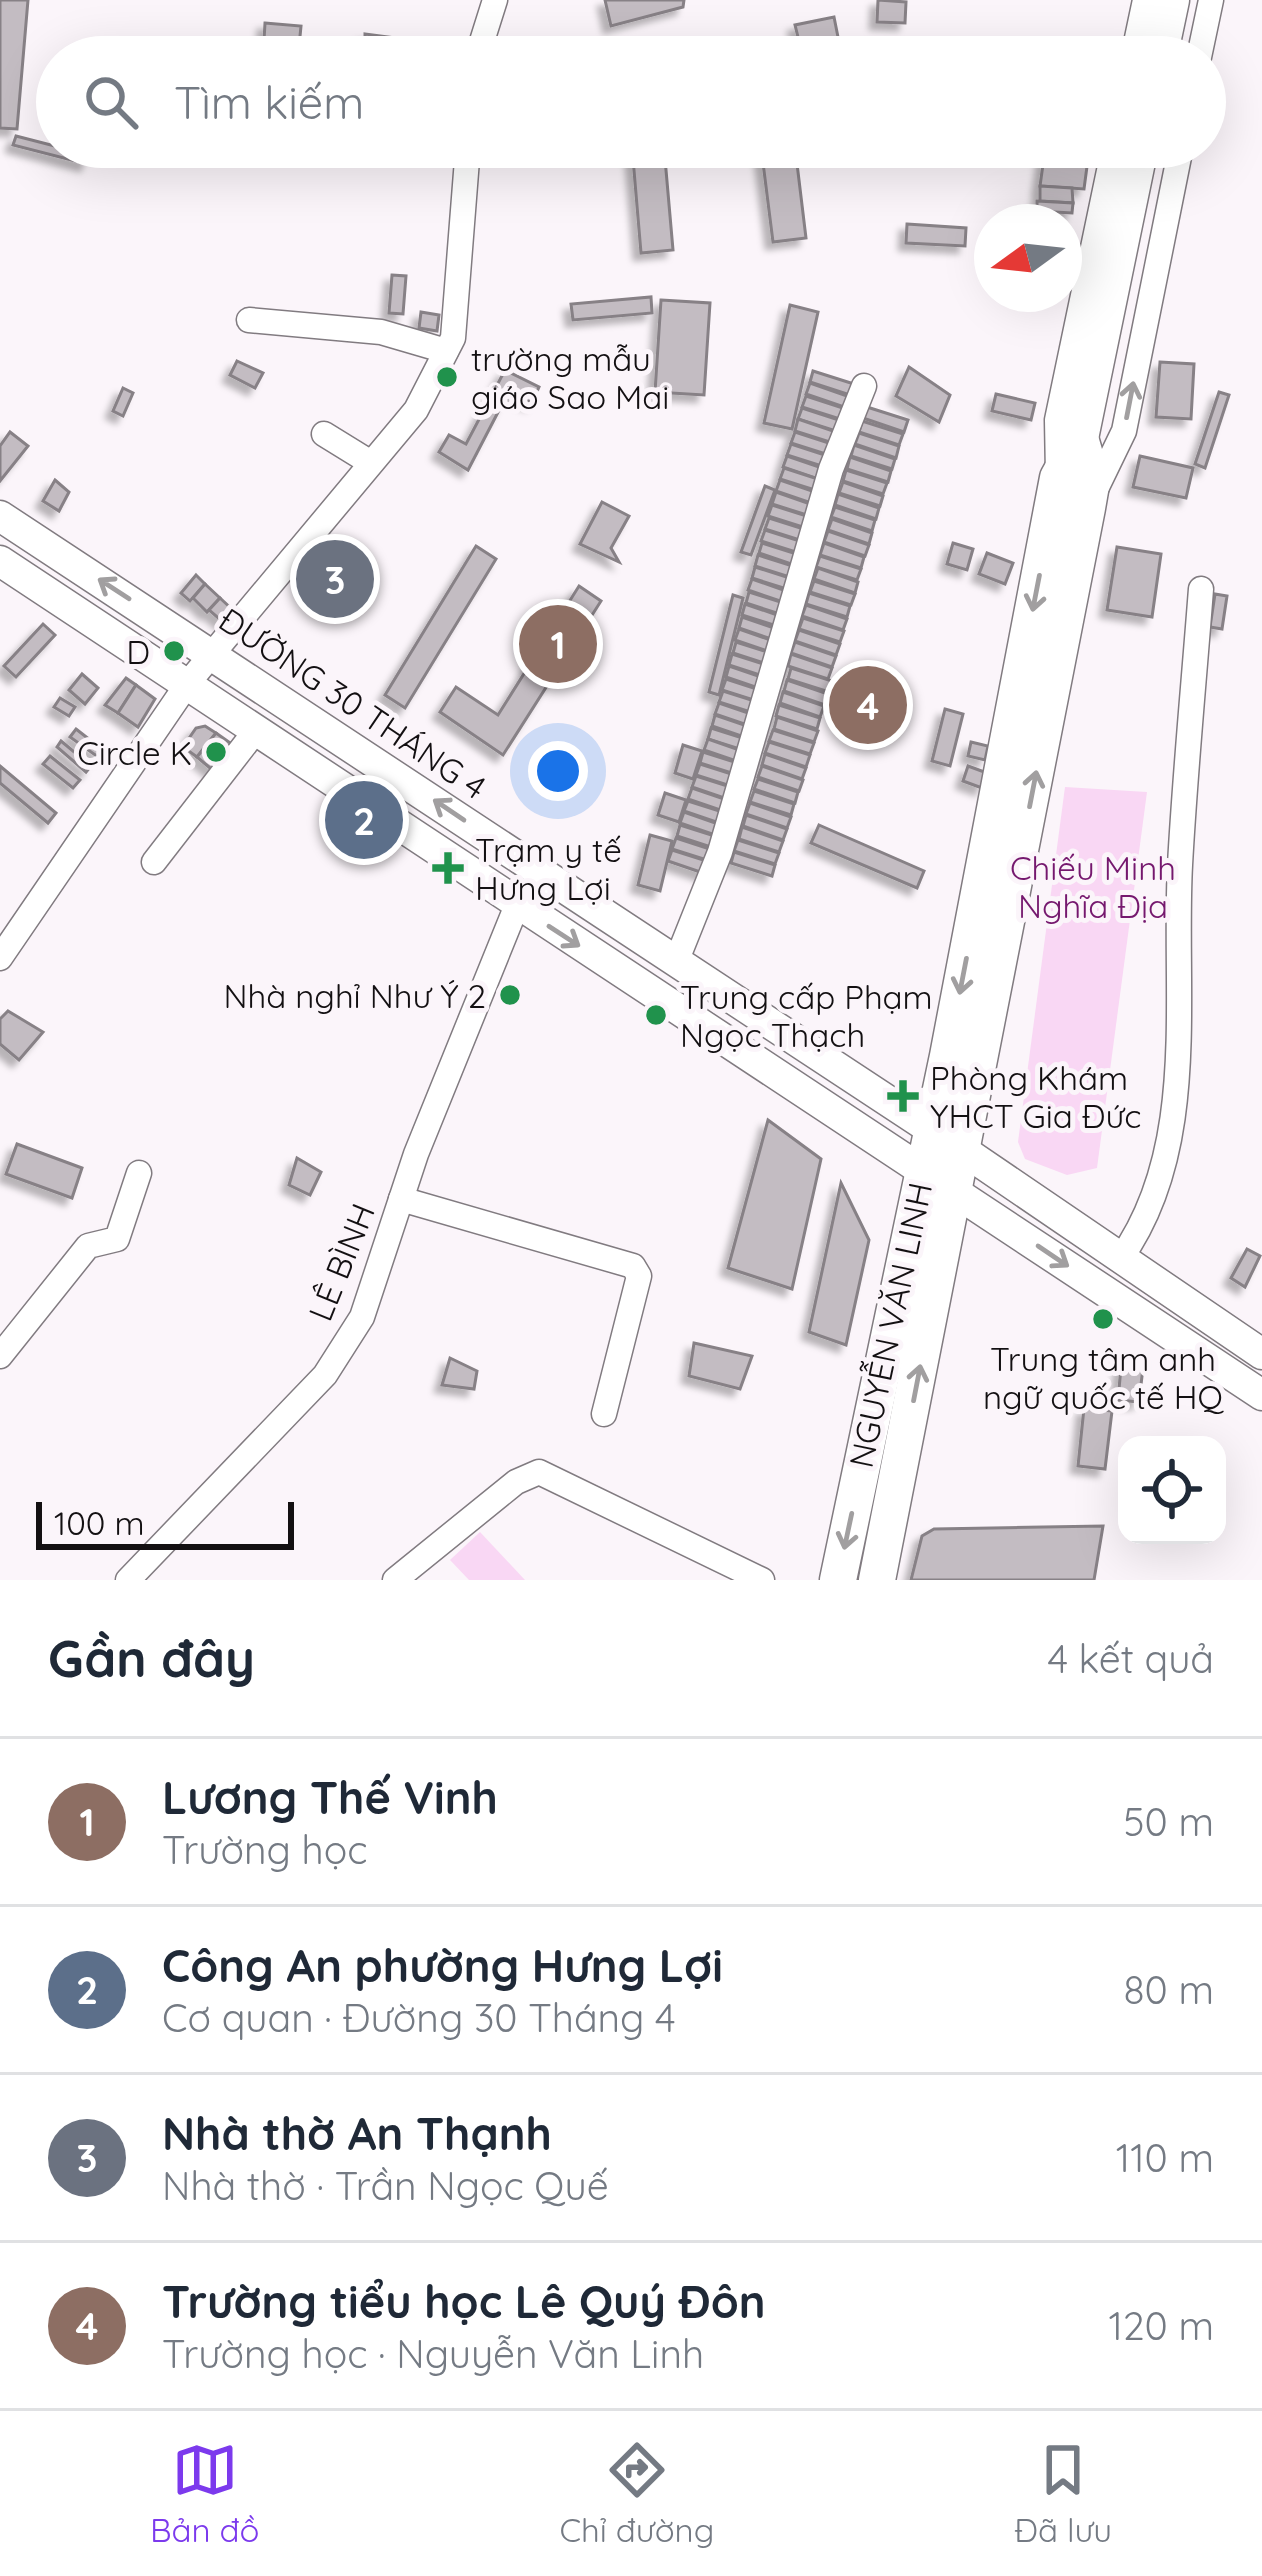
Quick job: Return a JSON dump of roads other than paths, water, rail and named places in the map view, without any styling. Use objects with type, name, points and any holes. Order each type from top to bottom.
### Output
[{"type":"highway","points":[[1163,36],[1171,0]]},
{"type":"highway","name":"NGUYỄN VĂN LINH","points":[[838,1580],[932,1130],[1058,478],[1080,438],[1137,168]]},
{"type":"highway","name":"NGUYỄN VĂN LINH","points":[[877,1580],[1087,508],[1092,479],[1080,438]]},
{"type":"main road","name":"ĐƯỜNG 30 THÁNG 4","points":[[0,516],[964,1151],[1262,1354]]},
{"type":"main road","points":[[0,561],[1262,1395]]},
{"type":"street","points":[[484,36],[495,0]]},
{"type":"street","points":[[1137,36],[1144,0]]},
{"type":"street","points":[[1203,36],[1211,0]]},
{"type":"street","points":[[0,958],[188,683],[416,410],[453,338],[466,168]]},
{"type":"street","points":[[1058,478],[1057,420],[1110,168]]},
{"type":"street","points":[[1087,508],[1124,430],[1177,168]]},
{"type":"street","points":[[249,320],[381,332],[446,351]]},
{"type":"street","points":[[676,962],[727,830],[831,469],[864,386]]},
{"type":"street","points":[[324,434],[371,463]]},
{"type":"street","points":[[1120,1259],[1151,1209],[1169,1155],[1180,868],[1201,589]]},
{"type":"street","points":[[154,862],[257,729]]},
{"type":"street","name":"LÊ BÌNH","points":[[128,1580],[325,1375],[362,1317],[401,1199],[517,905]]},
{"type":"street","points":[[0,1356],[88,1246],[117,1239],[139,1173]]},
{"type":"street","points":[[401,1199],[633,1266],[639,1276],[604,1414]]},
{"type":"street","points":[[395,1580],[516,1482],[539,1472],[762,1580]]},
{"type":"place","name":"trường mẫu giáo Sao Mai","points":[[447,377]]},
{"type":"place","name":"Nhà thờ An Thạnh","points":[[335,579]]},
{"type":"place","name":"Lương Thế Vinh","points":[[558,644]]},
{"type":"place","name":"D","points":[[174,651]]},
{"type":"place","name":"Trường tiểu học Lê Quý Đôn","points":[[868,705]]},
{"type":"place","name":"Circle K","points":[[216,752]]},
{"type":"place","name":"Công An phường Hưng Lợi","points":[[364,820]]},
{"type":"place","name":"Trạm y tế Hưng Lợi","points":[[448,868]]},
{"type":"place","name":"Nhà nghỉ Như Ý 2","points":[[510,995]]},
{"type":"place","name":"Trung cấp Phạm Ngọc Thạch","points":[[656,1015]]},
{"type":"place","name":"Phòng Khám YHCT Gia Đức","points":[[903,1096]]},
{"type":"place","name":"Trung tâm anh ngữ quốc tế HQ","points":[[1103,1319]]},
{"type":"park label","name":"Chiếu Minh Nghĩa Địa","points":[[1093,886]]}]
